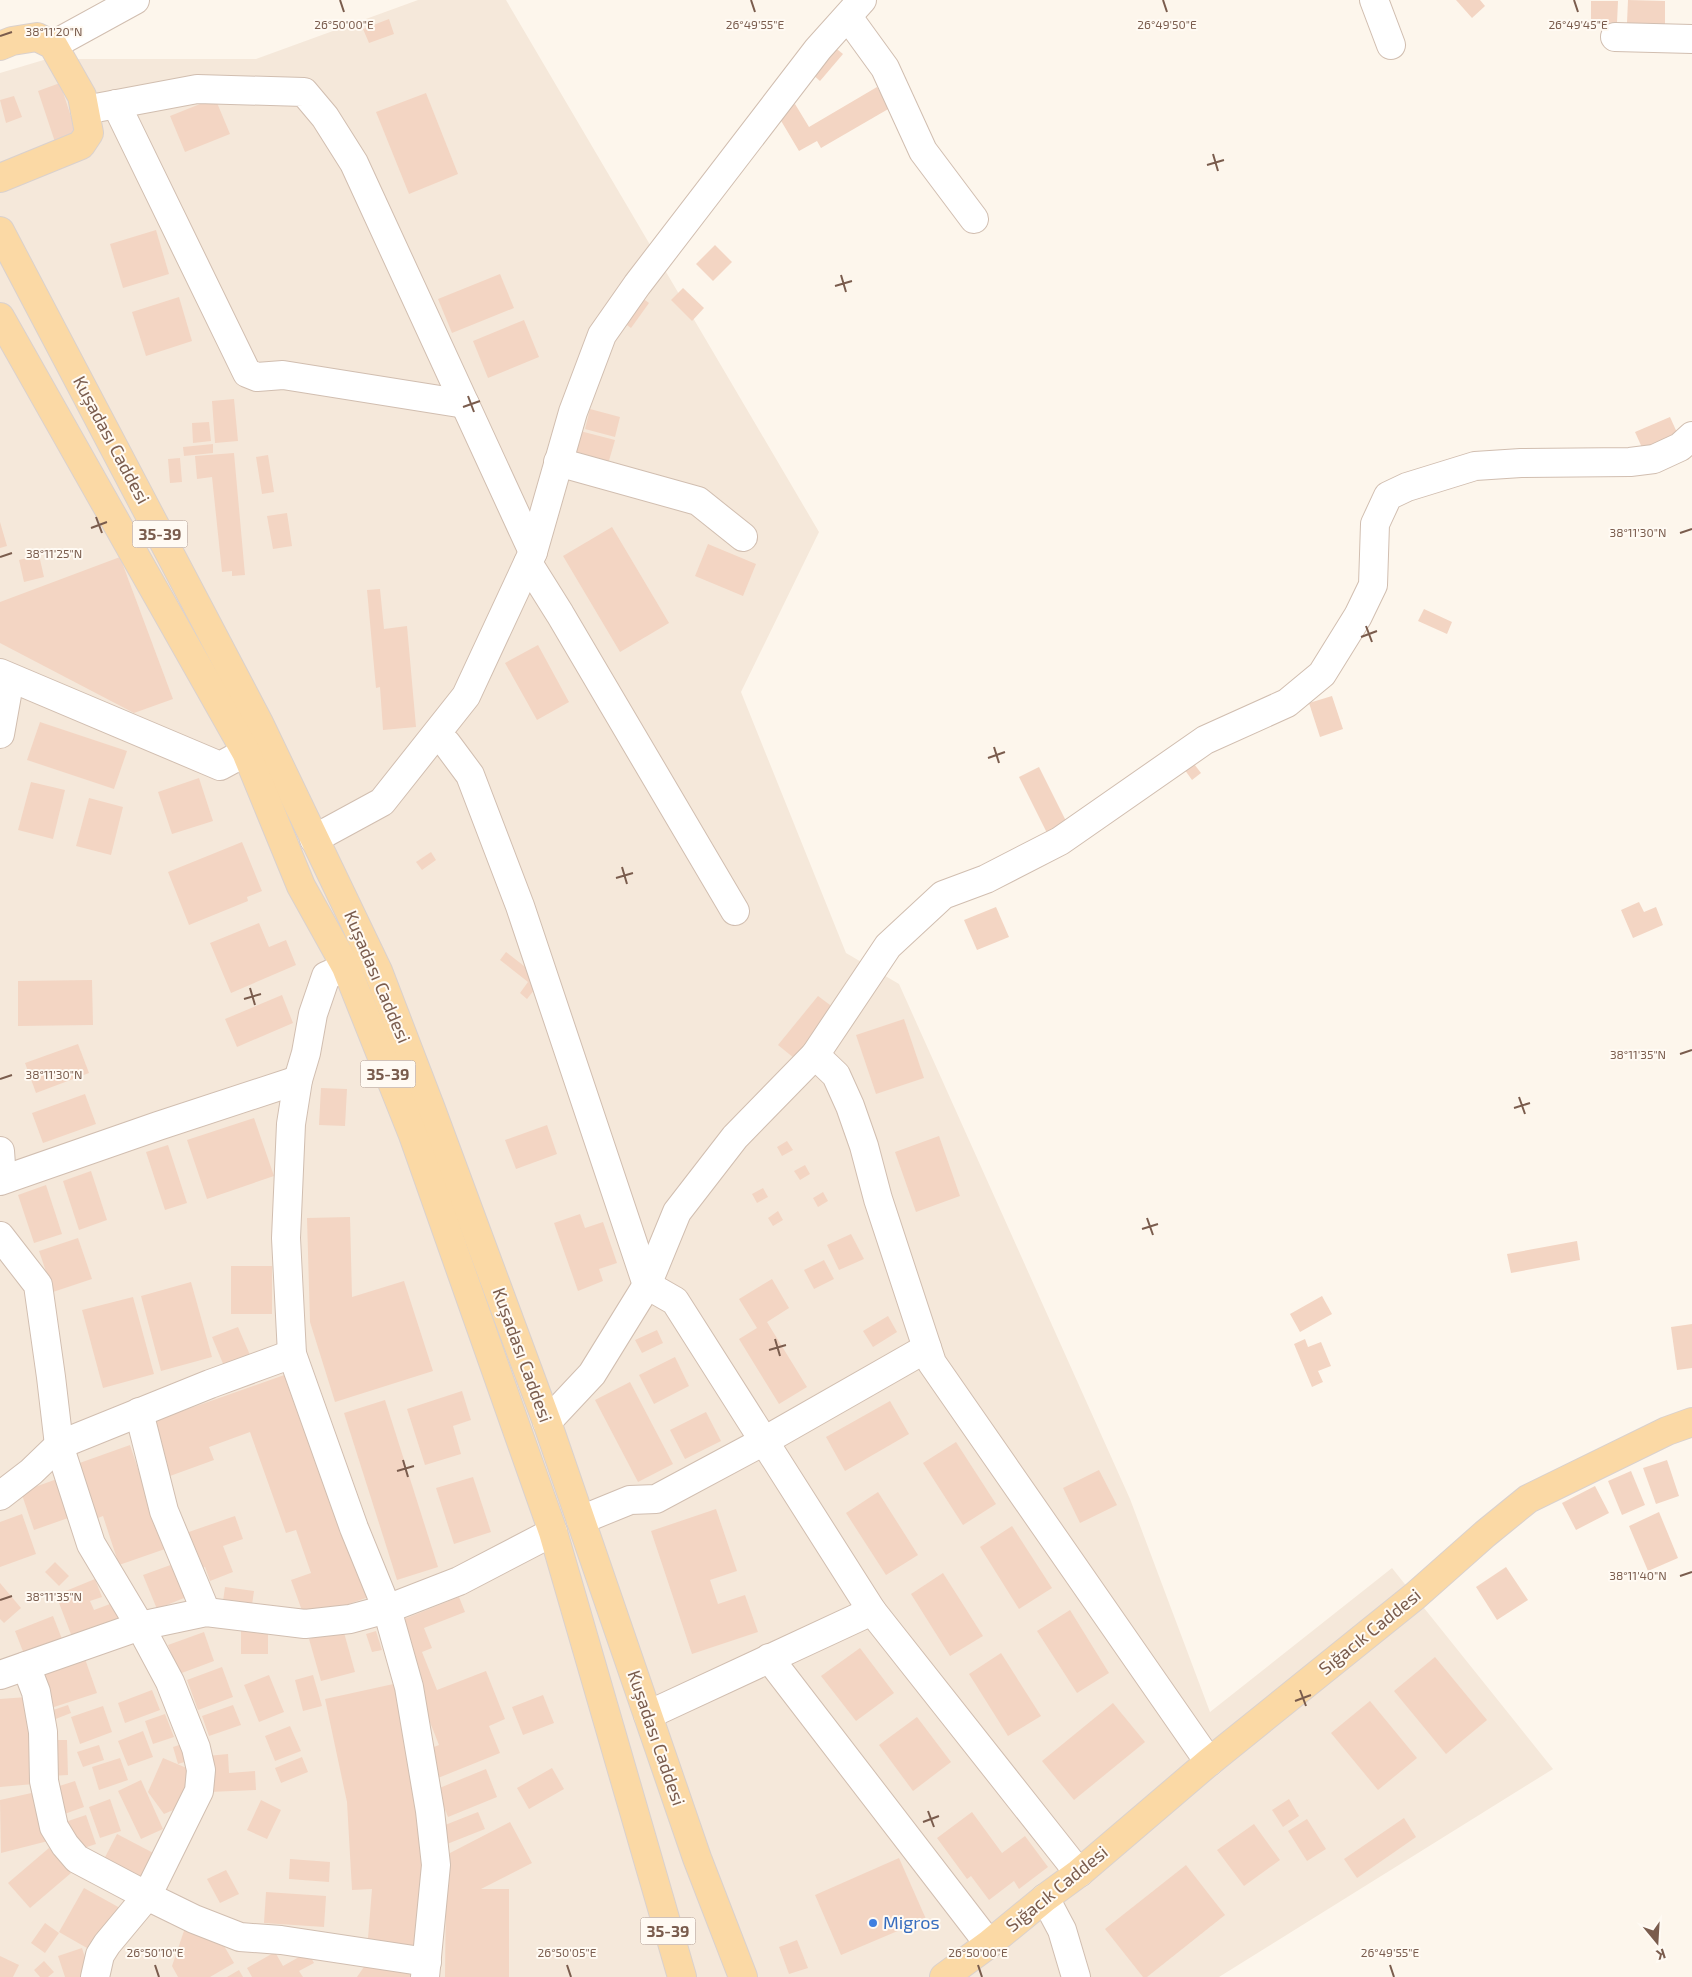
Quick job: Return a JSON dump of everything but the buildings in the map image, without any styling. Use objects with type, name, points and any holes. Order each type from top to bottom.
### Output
[{"type":"main road","points":[[0,46],[12,41],[37,37],[53,45],[82,96],[89,133],[80,145],[0,178]]},
{"type":"main road","name":"Kuşadası Caddesi","points":[[0,231],[259,723],[378,972],[432,1109],[547,1422],[648,1715],[743,1972]]},
{"type":"main road","name":"Kuşadası Caddesi","points":[[0,317],[246,752],[301,886],[346,967],[413,1135],[553,1532],[682,1977]]},
{"type":"main road","name":"Sığacık Caddesi","points":[[948,1975],[1079,1873],[1209,1762],[1415,1596],[1485,1534],[1528,1500],[1667,1431],[1692,1422]]},
{"type":"street","points":[[53,45],[135,0]]},
{"type":"street","points":[[1374,0],[1391,45]]},
{"type":"street","points":[[314,839],[382,802],[466,696],[530,558],[573,412],[602,335],[637,285],[818,49],[855,8],[885,68],[922,151],[974,219]]},
{"type":"street","points":[[1615,37],[1692,39]]},
{"type":"street","points":[[85,110],[197,89],[304,92],[325,117],[354,162],[465,404],[530,558],[560,614],[735,911]]},
{"type":"street","points":[[116,104],[247,373],[257,376],[283,375],[465,404]]},
{"type":"street","points":[[547,1422],[592,1374],[647,1285],[676,1212],[735,1137],[815,1055],[888,946],[944,895],[986,879],[1060,841],[1205,740],[1287,703],[1322,674],[1358,616],[1373,585],[1375,524],[1388,496],[1407,486],[1475,466],[1521,463],[1630,462],[1654,459],[1680,447],[1692,436]]},
{"type":"street","points":[[558,462],[698,500],[742,537]]},
{"type":"street","points":[[0,734],[5,676],[220,766],[246,752]]},
{"type":"street","points":[[435,736],[447,744],[470,775],[520,906],[647,1285],[675,1301],[872,1611],[1079,1873]]},
{"type":"street","points":[[26,1666],[37,1700],[43,1732],[44,1781],[54,1827],[65,1845],[77,1859],[194,1919],[240,1937],[281,1940],[426,1970],[436,1865],[430,1811],[409,1687],[387,1609],[354,1528],[292,1354],[286,1238],[291,1124],[298,1080],[306,1053],[313,1014],[326,976],[346,967]]},
{"type":"street","points":[[815,1055],[836,1074],[850,1106],[864,1146],[878,1199],[932,1363],[1209,1762]]},
{"type":"street","points":[[0,1151],[1,1180],[298,1080]]},
{"type":"street","points":[[0,1236],[38,1285],[59,1445],[91,1544],[140,1626],[170,1682],[196,1748],[201,1770],[199,1791],[147,1896],[107,1944],[100,1955],[95,1977]]},
{"type":"street","points":[[581,1520],[630,1500],[656,1499],[764,1441],[927,1348]]},
{"type":"street","points":[[0,1496],[31,1472],[59,1445],[139,1412],[292,1354]]},
{"type":"street","points":[[139,1412],[164,1512],[206,1612]]},
{"type":"street","points":[[0,1675],[140,1626],[206,1612],[305,1624],[350,1619],[387,1609],[459,1581],[553,1532]]},
{"type":"street","points":[[648,1715],[872,1611]]},
{"type":"street","points":[[769,1658],[989,1944]]},
{"type":"street","points":[[1045,1898],[1062,1930],[1076,1977]]},
{"type":"shaded area","points":[[418,0],[506,0],[819,532],[741,692],[846,953],[899,984],[1130,1499],[1210,1712],[1392,1568],[1553,1769],[1219,1977],[0,1977],[0,73],[47,59],[256,59]]},
{"type":"place","name":"Migros","points":[[873,1923]]}]
